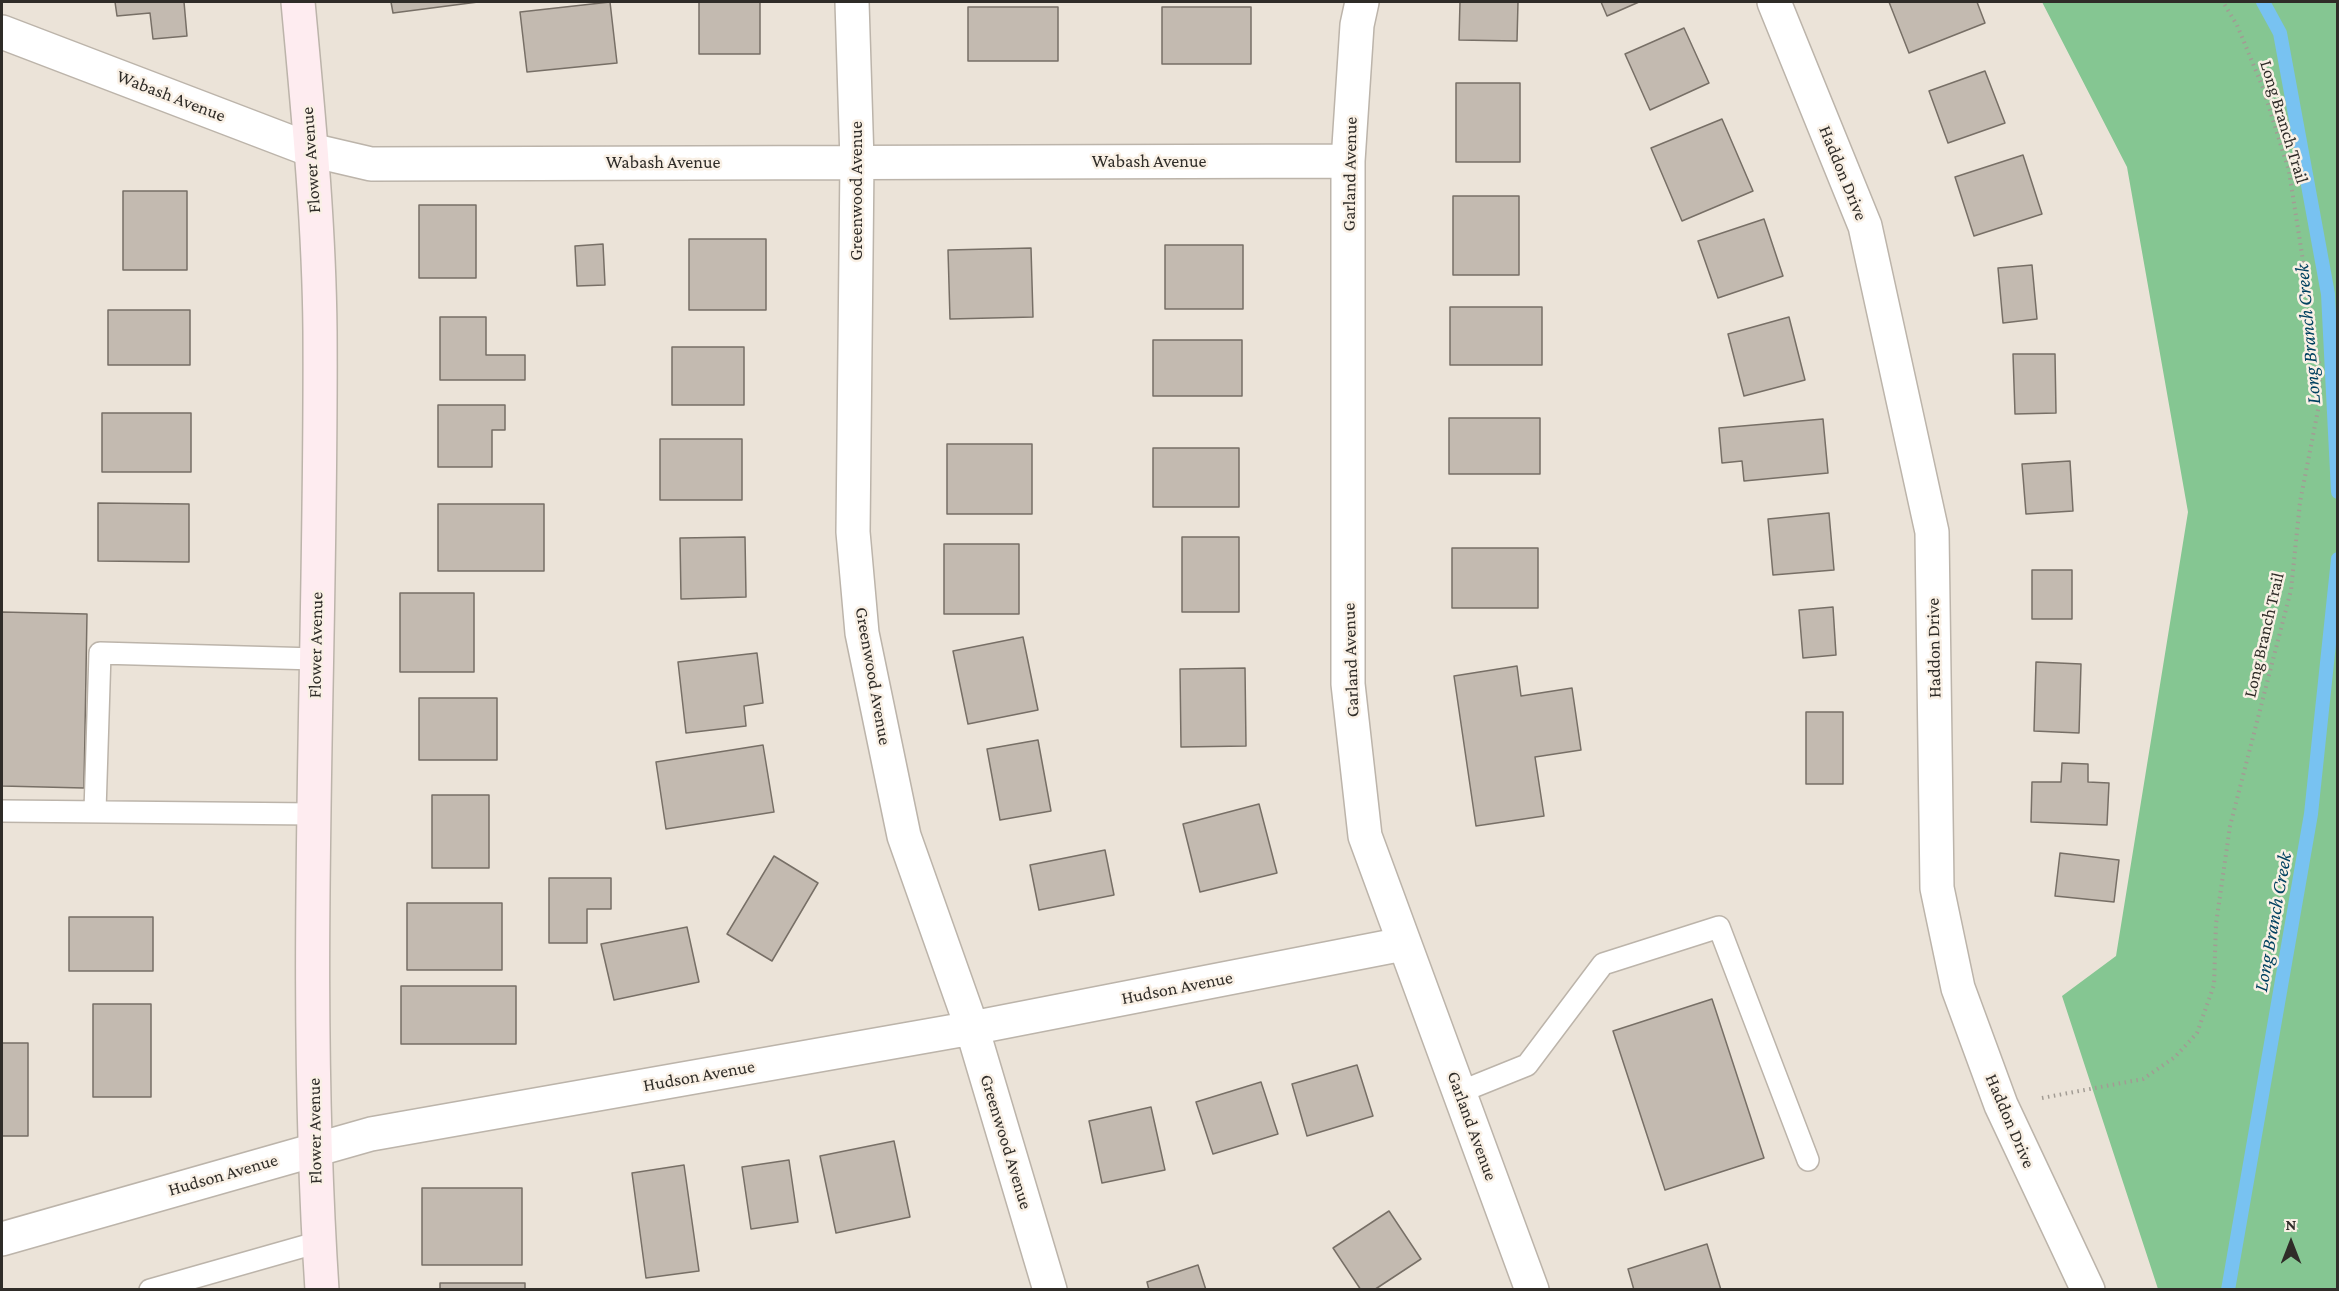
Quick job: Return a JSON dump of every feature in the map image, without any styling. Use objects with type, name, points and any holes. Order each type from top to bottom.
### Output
[{"type":"street","name":"Flower Avenue","points":[[298,2],[311,150],[320,329],[314,814],[314,1148],[322,1290]]},
{"type":"street","name":"Greenwood Avenue","points":[[852,2],[857,161],[853,532],[862,633],[904,836],[972,1028],[1050,1290]]},
{"type":"street","name":"Garland Avenue","points":[[1362,2],[1357,25],[1348,161],[1348,684],[1365,836],[1532,1290]]},
{"type":"street","name":"Haddon Drive","points":[[1774,2],[1865,226],[1932,532],[1937,888],[1958,988],[2001,1105],[2088,1290]]},
{"type":"street","name":"Wabash Avenue","points":[[2,32],[311,150],[371,164],[1348,161]]},
{"type":"street","name":"Hudson Avenue","points":[[2,1239],[314,1148],[371,1134],[972,1028],[1403,944]]},
{"type":"lane","points":[[96,812],[100,653],[316,659]]},
{"type":"lane","points":[[2,811],[314,814]]},
{"type":"lane","points":[[1460,1092],[1527,1065],[1604,964],[1719,927],[1808,1160]]},
{"type":"lane","points":[[150,1290],[319,1242]]},
{"type":"path","name":"Long Branch Trail","points":[[2001,1105],[2143,1079],[2175,1058],[2197,1033],[2214,985],[2216,924],[2230,826],[2291,590],[2300,502],[2319,405],[2320,370],[2289,171],[2263,88],[2236,25],[2223,2]]},
{"type":"green space","points":[[2042,2],[2337,2],[2337,1289],[2158,1289],[2062,996],[2116,956],[2188,512],[2127,167]]},
{"type":"building","points":[[115,2],[184,2],[187,36],[153,39],[150,13],[117,16]]},
{"type":"building","points":[[391,2],[478,2],[393,13]]},
{"type":"building","points":[[610,2],[617,63],[527,72],[520,12]]},
{"type":"building","points":[[699,2],[760,2],[760,54],[699,54]]},
{"type":"building","points":[[1460,2],[1518,2],[1517,41],[1459,40]]},
{"type":"building","points":[[1601,2],[1639,2],[1607,16]]},
{"type":"building","points":[[1889,2],[1977,2],[1985,23],[1909,53]]},
{"type":"building","points":[[968,7],[1058,7],[1058,61],[968,61]]},
{"type":"building","points":[[1162,7],[1251,7],[1251,64],[1162,64]]},
{"type":"building","points":[[1684,28],[1709,83],[1650,110],[1625,54]]},
{"type":"building","points":[[1985,71],[2005,123],[1948,143],[1929,91]]},
{"type":"building","points":[[1456,83],[1520,83],[1520,162],[1456,162]]},
{"type":"building","points":[[1722,119],[1753,191],[1682,221],[1651,148]]},
{"type":"building","points":[[2023,155],[2042,214],[1974,236],[1955,177]]},
{"type":"building","points":[[123,191],[187,191],[187,270],[123,270]]},
{"type":"building","points":[[1453,196],[1519,196],[1519,275],[1453,275]]},
{"type":"building","points":[[419,205],[476,205],[476,278],[419,278]]},
{"type":"building","points":[[1764,219],[1783,276],[1718,298],[1698,241]]},
{"type":"building","points":[[689,239],[766,239],[766,310],[689,310]]},
{"type":"building","points":[[603,244],[605,285],[577,286],[575,246]]},
{"type":"building","points":[[1165,245],[1243,245],[1243,309],[1165,309]]},
{"type":"building","points":[[1031,248],[1033,317],[950,319],[948,250]]},
{"type":"building","points":[[2032,265],[2037,319],[2003,323],[1998,268]]},
{"type":"building","points":[[1450,307],[1542,307],[1542,365],[1450,365]]},
{"type":"building","points":[[108,310],[190,310],[190,365],[108,365]]},
{"type":"building","points":[[440,317],[486,317],[486,355],[525,355],[525,380],[440,380]]},
{"type":"building","points":[[1789,317],[1805,380],[1744,396],[1728,334]]},
{"type":"building","points":[[1153,340],[1242,340],[1242,396],[1153,396]]},
{"type":"building","points":[[672,347],[744,347],[744,405],[672,405]]},
{"type":"building","points":[[2013,354],[2055,354],[2056,413],[2015,414]]},
{"type":"building","points":[[438,405],[505,405],[505,430],[492,430],[492,467],[438,467]]},
{"type":"building","points":[[102,413],[191,413],[191,472],[102,472]]},
{"type":"building","points":[[1449,418],[1540,418],[1540,474],[1449,474]]},
{"type":"building","points":[[1823,419],[1828,473],[1744,481],[1742,461],[1722,463],[1719,428]]},
{"type":"building","points":[[660,439],[742,439],[742,500],[660,500]]},
{"type":"building","points":[[947,444],[1032,444],[1032,514],[947,514]]},
{"type":"building","points":[[1153,448],[1239,448],[1239,507],[1153,507]]},
{"type":"building","points":[[2070,461],[2073,511],[2026,514],[2022,464]]},
{"type":"building","points":[[98,503],[189,504],[189,562],[98,561]]},
{"type":"building","points":[[438,504],[544,504],[544,571],[438,571]]},
{"type":"building","points":[[1829,513],[1834,570],[1773,575],[1768,519]]},
{"type":"building","points":[[745,537],[746,597],[681,599],[680,538]]},
{"type":"building","points":[[1182,537],[1239,537],[1239,612],[1182,612]]},
{"type":"building","points":[[944,544],[1019,544],[1019,614],[944,614]]},
{"type":"building","points":[[1452,548],[1538,548],[1538,608],[1452,608]]},
{"type":"building","points":[[2032,570],[2072,570],[2072,619],[2032,619]]},
{"type":"building","points":[[400,593],[474,593],[474,672],[400,672]]},
{"type":"building","points":[[1833,607],[1836,655],[1803,658],[1799,610]]},
{"type":"building","points":[[2,612],[87,614],[84,788],[2,786]]},
{"type":"building","points":[[1023,637],[1038,710],[968,724],[953,651]]},
{"type":"building","points":[[757,653],[763,703],[744,706],[746,726],[686,733],[678,662]]},
{"type":"building","points":[[2036,662],[2081,664],[2079,733],[2034,731]]},
{"type":"building","points":[[1517,666],[1521,696],[1572,688],[1581,750],[1535,757],[1544,816],[1476,826],[1454,676]]},
{"type":"building","points":[[1245,668],[1246,746],[1181,747],[1180,669]]},
{"type":"building","points":[[419,698],[497,698],[497,760],[419,760]]},
{"type":"building","points":[[1806,712],[1843,712],[1843,784],[1806,784]]},
{"type":"building","points":[[1038,740],[1051,811],[1000,820],[987,749]]},
{"type":"building","points":[[763,745],[774,812],[666,829],[656,762]]},
{"type":"building","points":[[2062,763],[2088,764],[2088,782],[2109,783],[2107,825],[2031,822],[2032,782],[2061,782]]},
{"type":"building","points":[[432,795],[489,795],[489,868],[432,868]]},
{"type":"building","points":[[1259,804],[1277,873],[1200,892],[1183,824]]},
{"type":"building","points":[[1105,850],[1114,895],[1039,910],[1030,865]]},
{"type":"building","points":[[2060,853],[2119,860],[2114,902],[2055,896]]},
{"type":"building","points":[[774,856],[818,883],[772,961],[727,934]]},
{"type":"building","points":[[549,878],[611,878],[611,909],[587,909],[587,943],[549,943]]},
{"type":"building","points":[[407,903],[502,903],[502,970],[407,970]]},
{"type":"building","points":[[69,917],[153,917],[153,971],[69,971]]},
{"type":"building","points":[[687,927],[699,982],[614,1000],[601,944]]},
{"type":"building","points":[[401,986],[516,986],[516,1044],[401,1044]]},
{"type":"building","points":[[1712,999],[1764,1158],[1665,1190],[1613,1031]]},
{"type":"building","points":[[93,1004],[151,1004],[151,1097],[93,1097]]},
{"type":"building","points":[[2,1043],[28,1043],[28,1136],[2,1136]]},
{"type":"building","points":[[1357,1065],[1373,1116],[1307,1136],[1292,1084]]},
{"type":"building","points":[[1261,1082],[1278,1134],[1213,1154],[1196,1102]]},
{"type":"building","points":[[1151,1107],[1165,1170],[1102,1183],[1089,1121]]},
{"type":"building","points":[[894,1141],[910,1217],[836,1233],[820,1156]]},
{"type":"building","points":[[789,1160],[798,1222],[751,1229],[742,1167]]},
{"type":"building","points":[[684,1165],[699,1271],[646,1278],[632,1173]]},
{"type":"building","points":[[422,1188],[522,1188],[522,1265],[422,1265]]},
{"type":"building","points":[[1389,1211],[1421,1259],[1374,1290],[1361,1290],[1333,1248]]},
{"type":"building","points":[[1707,1244],[1721,1290],[1634,1290],[1628,1269]]},
{"type":"building","points":[[1198,1265],[1206,1290],[1149,1290],[1147,1282]]},
{"type":"building","points":[[440,1283],[525,1283],[525,1290],[440,1290]]},
{"type":"waterway","name":"Long Branch Creek","points":[[2263,2],[2280,33],[2328,294],[2338,492]]},
{"type":"waterway","name":"Long Branch Creek","points":[[2228,1290],[2311,814],[2338,559]]}]
